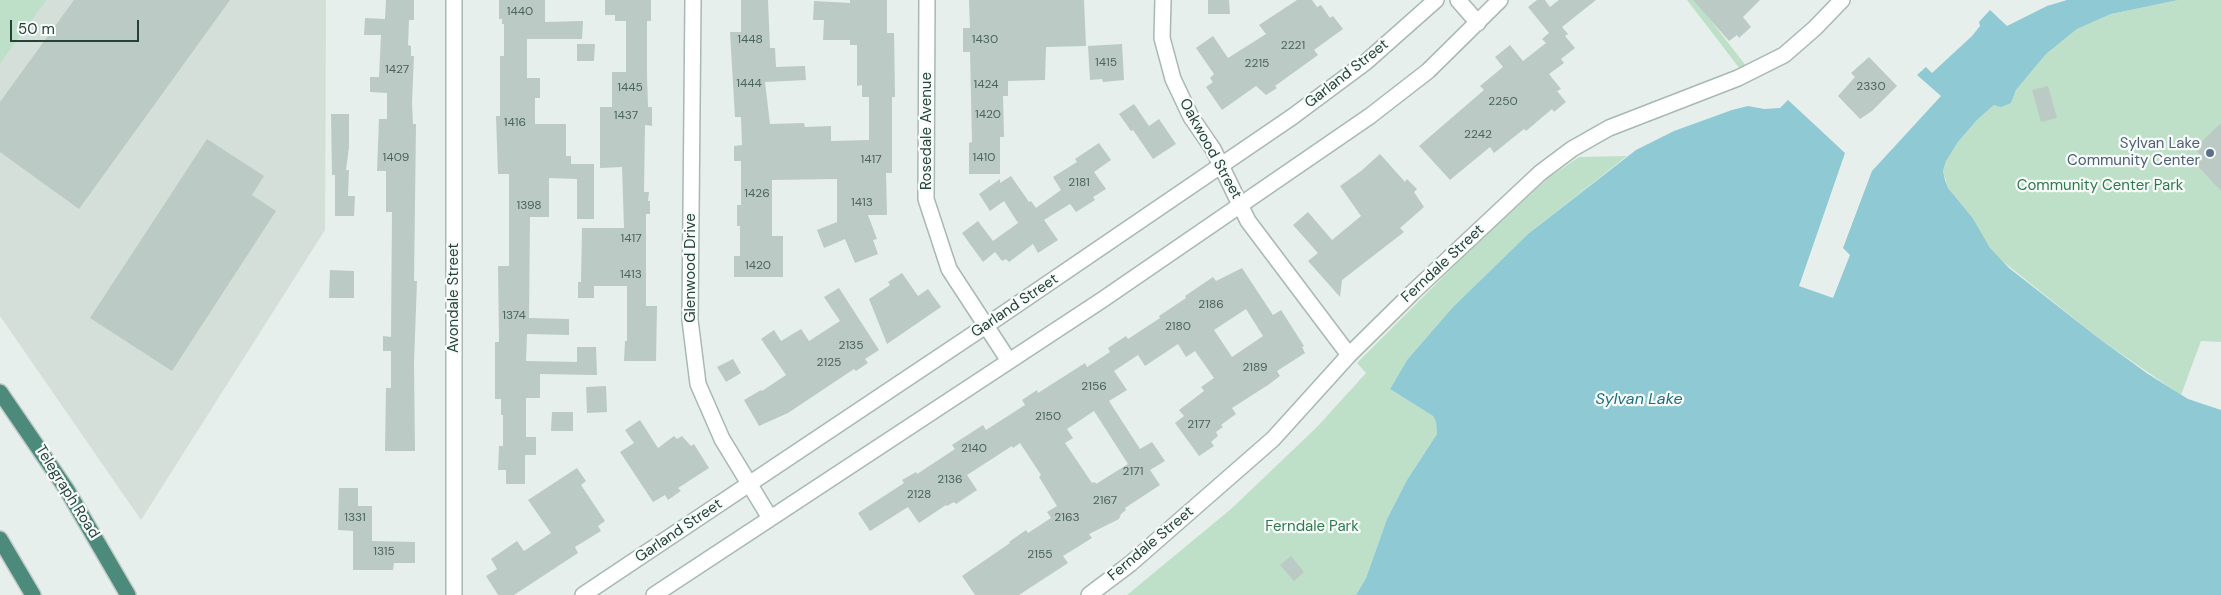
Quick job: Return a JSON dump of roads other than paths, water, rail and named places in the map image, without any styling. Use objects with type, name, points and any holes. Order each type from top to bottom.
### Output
[{"type":"highway","name":"Telegraph Road","points":[[0,392],[67,490],[128,595]]},
{"type":"highway","points":[[0,539],[33,595]]},
{"type":"street","name":"Avondale Street","points":[[454,0],[454,595]]},
{"type":"street","name":"Glenwood Drive","points":[[693,0],[690,320],[698,384],[722,439],[770,518]]},
{"type":"street","name":"Rosedale Avenue","points":[[927,0],[926,199],[949,269],[1009,360]]},
{"type":"street","name":"Oakwood Street","points":[[1163,0],[1162,38],[1173,79],[1191,117],[1214,149],[1248,222],[1349,355]]},
{"type":"street","name":"Garland Street","points":[[583,595],[1222,166],[1340,83],[1436,0]]},
{"type":"street","points":[[1458,0],[1478,23]]},
{"type":"street","points":[[654,595],[1110,295],[1408,88],[1442,59],[1500,0]]},
{"type":"street","name":"Ferndale Street","points":[[1089,595],[1130,564],[1274,440],[1349,355],[1540,173],[1572,149],[1609,128],[1764,66],[1784,55],[1815,28],[1842,0]]},
{"type":"water","name":"Sylvan Lake","points":[[2067,0],[2178,0],[2111,14],[2077,29],[2046,54],[2016,90],[2011,103],[2001,107],[1994,105],[1977,120],[1958,142],[1946,161],[1943,171],[1945,180],[1948,188],[1972,217],[1990,248],[2009,268],[2148,374],[2188,399],[2221,410],[2221,595],[1356,595],[1366,578],[1387,519],[1407,480],[1437,434],[1436,422],[1433,416],[1390,389],[1407,360],[1453,307],[1528,234],[1636,150],[1674,131],[1732,110],[1748,106],[1764,109],[1780,108],[1788,100],[1845,153],[1799,286],[1833,298],[1850,255],[1843,248],[1872,171],[1941,96],[1917,75],[1926,67],[1932,73],[1972,36],[1980,26],[1979,22],[1990,10],[2007,26],[2047,6]]},
{"type":"place","name":"Sylvan Lake Community Center","points":[[2210,153]]},
{"type":"park label","name":"Community Center Park","points":[[2100,186]]},
{"type":"park label","name":"Ferndale Park","points":[[1312,527]]}]
